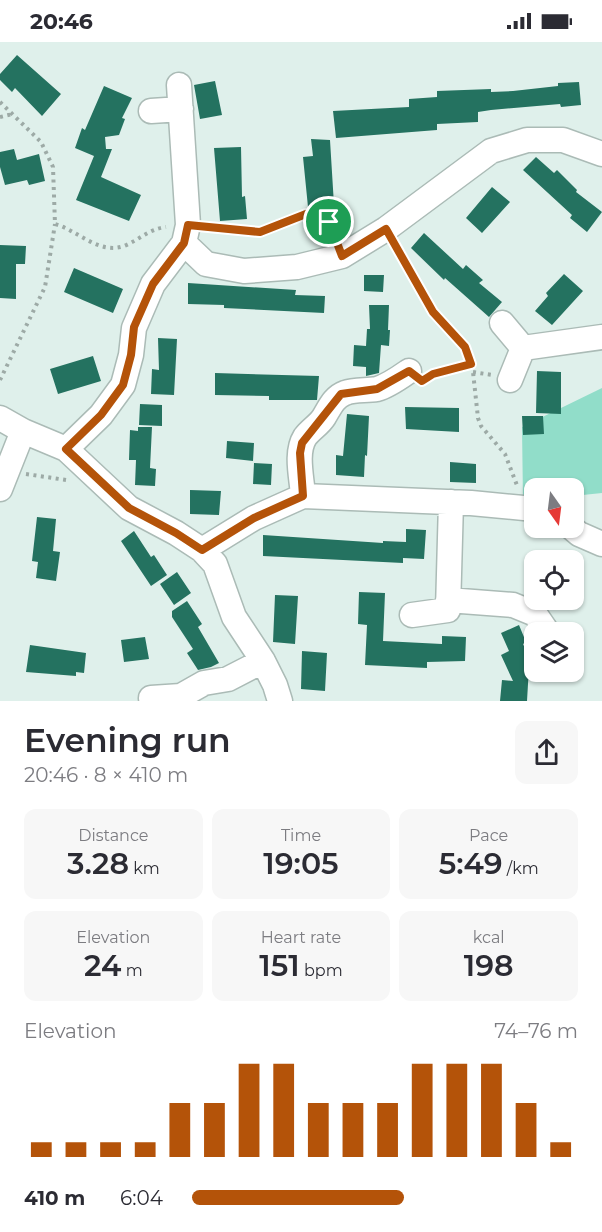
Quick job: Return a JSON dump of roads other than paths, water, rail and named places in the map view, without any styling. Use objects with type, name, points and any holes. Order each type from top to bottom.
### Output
[{"type":"street","points":[[151,111],[180,97],[186,234],[206,264],[244,271],[297,267],[342,256],[386,229],[491,151],[527,140],[563,140],[602,154]]},
{"type":"street","points":[[66,449],[101,415],[123,385],[131,355],[134,327],[153,284],[186,234]]},
{"type":"street","points":[[502,323],[523,348]]},
{"type":"street","points":[[523,348],[602,337]]},
{"type":"street","points":[[510,380],[523,348]]},
{"type":"street","points":[[303,496],[300,453],[302,443],[307,434],[323,419],[333,401],[341,394],[352,390],[377,389],[387,385],[411,369]]},
{"type":"street","points":[[0,418],[23,431],[66,449],[129,508],[202,550],[215,564],[234,617],[263,661],[280,701]]},
{"type":"street","points":[[3,480],[23,431]]},
{"type":"street","points":[[202,550],[254,518],[303,496],[461,502],[524,508]]},
{"type":"street","points":[[411,615],[448,610],[461,502]]},
{"type":"street","points":[[584,536],[602,544]]},
{"type":"street","points":[[448,600],[513,605],[535,614],[540,622]]},
{"type":"street","points":[[149,693],[181,696],[204,683],[228,680],[263,661]]}]
